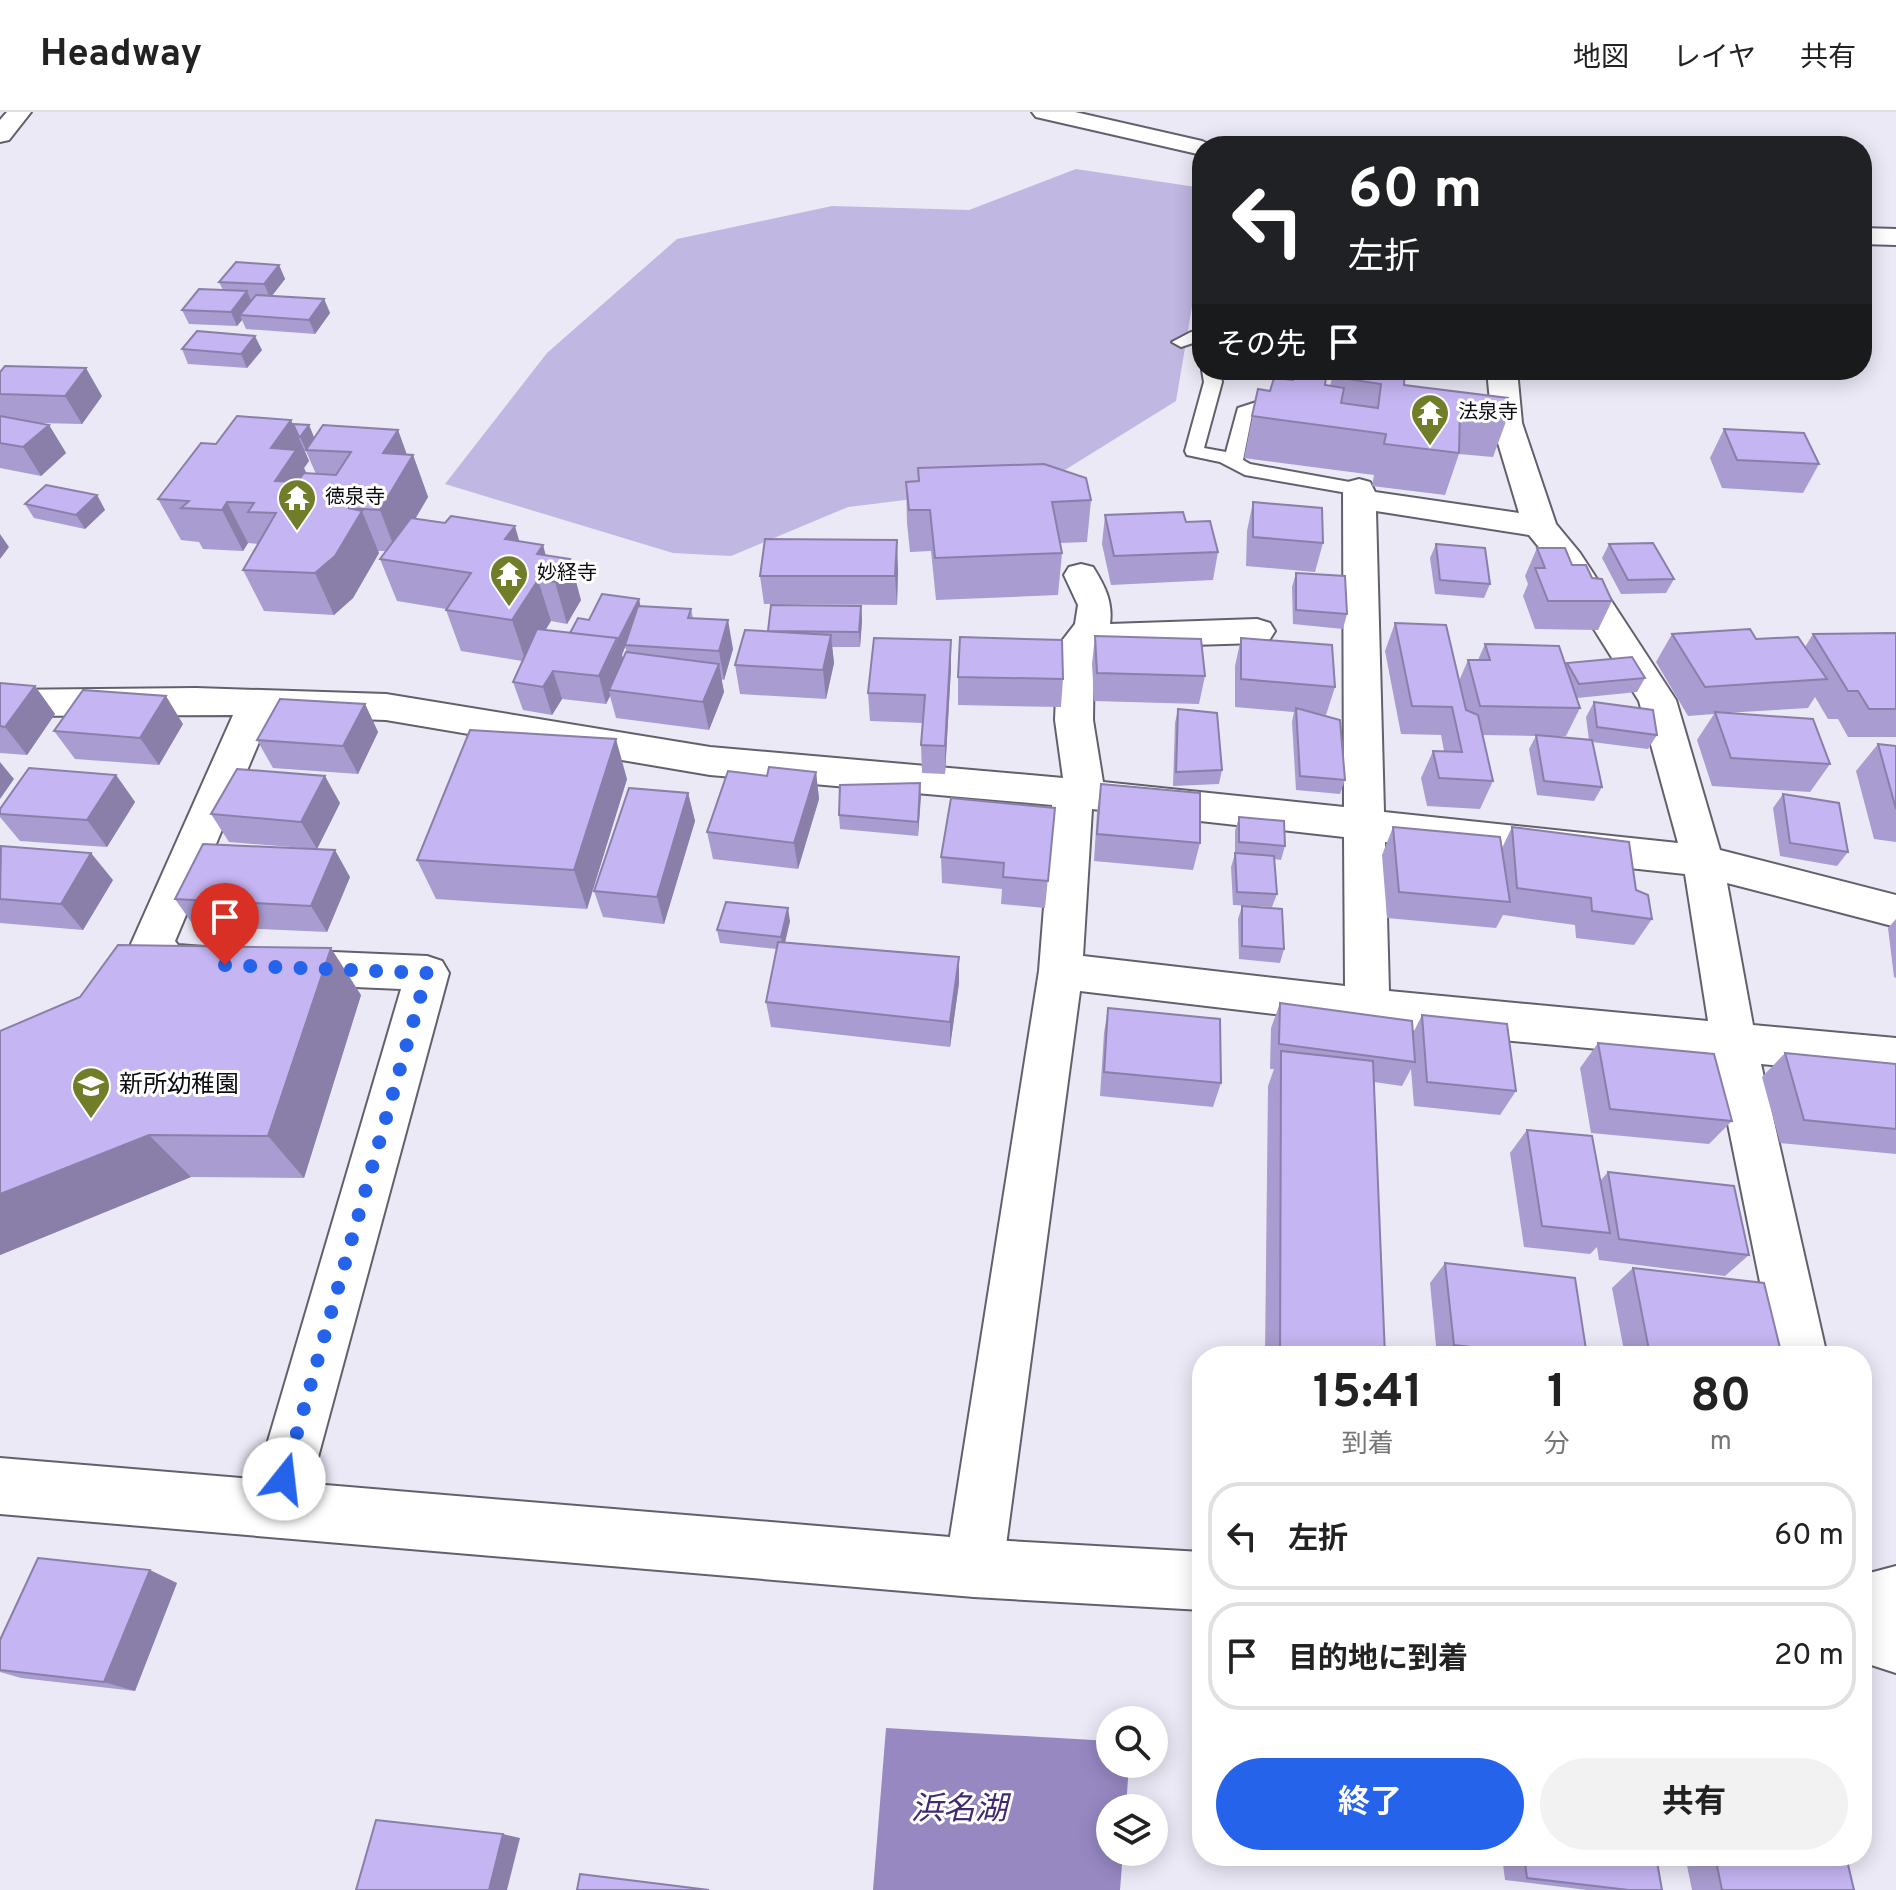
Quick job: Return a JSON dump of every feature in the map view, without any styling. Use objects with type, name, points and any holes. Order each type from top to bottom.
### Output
[{"type":"street","points":[[0,135],[19,112]]},
{"type":"street","points":[[1044,112],[1090,117],[1192,145]]},
{"type":"street","points":[[1872,236],[1896,237]]},
{"type":"street","points":[[1503,380],[1507,423],[1540,526],[1568,561],[1657,700],[1703,861],[1734,1043],[1799,1346]]},
{"type":"street","points":[[1367,1007],[1359,494],[1540,526]]},
{"type":"street","points":[[974,1568],[1061,971],[1079,793],[1074,720],[1076,646],[1092,627],[1095,605],[1081,575]]},
{"type":"street","points":[[1084,637],[1257,631]]},
{"type":"street","points":[[0,703],[257,703],[386,707],[710,761],[1079,793],[1703,861],[1896,911]]},
{"type":"street","points":[[257,703],[152,944],[167,962],[427,973],[276,1509]]},
{"type":"street","points":[[1061,971],[1367,1007],[1896,1057]]},
{"type":"street","points":[[0,1486],[974,1568],[1192,1580]]},
{"type":"street","points":[[1872,1601],[1896,1595]]},
{"type":"street","points":[[1872,1636],[1896,1644]]},
{"type":"lane","points":[[1181,342],[1192,337]]},
{"type":"lane","points":[[1213,380],[1194,451],[1233,462],[1245,469],[1359,494]]},
{"type":"lane","points":[[1233,462],[1244,412],[1277,401],[1279,394]]},
{"type":"shaded area","points":[[1076,169],[1192,186],[1192,307],[1176,401],[1044,483],[848,507],[731,556],[673,553],[445,484],[547,353],[677,239],[832,206],[969,210]]},
{"type":"water","name":"浜名湖","points":[[886,1728],[1096,1740],[1096,1778],[1128,1778],[1127,1794],[1096,1794],[1096,1866],[1122,1866],[1120,1890],[873,1890]]},
{"type":"building","points":[[236,262],[279,265],[264,284],[219,282]]},
{"type":"building","points":[[199,289],[247,291],[231,312],[182,310]]},
{"type":"building","points":[[256,295],[324,299],[309,320],[240,315]]},
{"type":"building","points":[[197,331],[255,336],[241,354],[182,349]]},
{"type":"building","points":[[5,366],[86,368],[65,396],[0,394],[0,372]]},
{"type":"building","points":[[1273,380],[1326,380],[1325,385],[1344,388],[1341,403],[1378,408],[1381,384],[1354,380],[1404,380],[1404,385],[1508,398],[1508,416],[1460,411],[1459,453],[1384,444],[1386,434],[1252,416],[1258,389],[1270,391]]},
{"type":"building","points":[[0,416],[49,425],[23,447],[0,443]]},
{"type":"building","points":[[237,416],[291,420],[271,448],[296,450],[275,481],[297,482],[304,473],[336,475],[351,452],[306,450],[323,425],[398,430],[383,453],[413,455],[380,510],[348,508],[362,511],[335,556],[315,573],[243,570],[276,513],[248,512],[254,503],[227,502],[222,510],[181,508],[189,501],[158,499],[201,443],[216,444]]},
{"type":"building","points":[[293,424],[309,425],[299,437]]},
{"type":"building","points":[[1724,429],[1804,433],[1819,464],[1737,460]]},
{"type":"building","points":[[1044,464],[1086,478],[1091,500],[1052,502],[1062,553],[935,558],[930,510],[909,510],[906,482],[919,481],[918,468]]},
{"type":"building","points":[[46,485],[97,495],[76,515],[25,504]]},
{"type":"building","points":[[1253,502],[1322,508],[1323,543],[1253,537]]},
{"type":"building","points":[[1183,512],[1186,522],[1210,521],[1218,552],[1114,556],[1105,515]]},
{"type":"building","points":[[451,516],[515,526],[505,539],[543,545],[537,554],[570,559],[555,582],[538,580],[512,620],[446,610],[471,573],[380,559],[411,518],[445,523]]},
{"type":"building","points":[[765,539],[897,540],[895,576],[760,576]]},
{"type":"building","points":[[1653,543],[1674,579],[1628,580],[1609,544]]},
{"type":"building","points":[[1436,544],[1485,548],[1490,584],[1440,580]]},
{"type":"building","points":[[1537,548],[1565,548],[1572,565],[1586,565],[1592,578],[1602,579],[1612,601],[1548,601],[1535,568],[1545,568]]},
{"type":"building","points":[[1296,573],[1345,576],[1347,614],[1296,610]]},
{"type":"building","points":[[602,594],[639,599],[618,640],[570,633],[578,618],[589,620]]},
{"type":"building","points":[[771,605],[861,606],[859,632],[768,631]]},
{"type":"building","points":[[638,606],[691,609],[688,618],[728,620],[719,651],[625,645]]},
{"type":"building","points":[[1395,623],[1446,625],[1466,710],[1478,715],[1493,781],[1439,778],[1433,751],[1462,752],[1452,707],[1412,706]]},
{"type":"building","points":[[537,629],[617,638],[599,676],[553,671],[543,687],[513,682]]},
{"type":"building","points":[[1750,629],[1756,639],[1798,637],[1827,679],[1705,687],[1672,634]]},
{"type":"building","points":[[745,630],[831,635],[823,670],[735,665]]},
{"type":"building","points":[[1896,633],[1896,709],[1869,709],[1858,691],[1848,691],[1813,634]]},
{"type":"building","points":[[1095,636],[1201,639],[1205,676],[1097,673]]},
{"type":"building","points":[[960,637],[1062,640],[1063,679],[958,677]]},
{"type":"building","points":[[874,638],[951,640],[945,746],[921,745],[925,695],[868,693]]},
{"type":"building","points":[[1241,638],[1332,645],[1335,687],[1241,679]]},
{"type":"building","points":[[1485,644],[1559,646],[1580,708],[1480,706],[1468,660],[1490,660]]},
{"type":"building","points":[[626,652],[719,664],[703,702],[609,690]]},
{"type":"building","points":[[1632,657],[1645,678],[1579,684],[1567,663]]},
{"type":"building","points":[[0,683],[35,686],[5,727],[0,726]]},
{"type":"building","points":[[83,690],[166,696],[140,738],[54,731]]},
{"type":"building","points":[[280,699],[365,704],[343,746],[257,740]]},
{"type":"building","points":[[1594,702],[1653,710],[1657,735],[1597,727]]},
{"type":"building","points":[[1296,708],[1340,720],[1345,780],[1300,776]]},
{"type":"building","points":[[1178,709],[1217,713],[1222,770],[1176,772]]},
{"type":"building","points":[[1715,712],[1813,719],[1830,764],[1731,758]]},
{"type":"building","points":[[470,730],[616,739],[574,870],[417,860]]},
{"type":"building","points":[[1536,735],[1592,740],[1602,787],[1544,781]]},
{"type":"building","points":[[1878,744],[1896,746],[1896,809]]},
{"type":"building","points":[[769,767],[816,772],[794,843],[707,832],[728,771],[767,776]]},
{"type":"building","points":[[29,768],[116,775],[87,820],[0,814],[0,809]]},
{"type":"building","points":[[237,769],[325,776],[301,822],[211,814]]},
{"type":"building","points":[[920,783],[918,822],[839,815],[840,785]]},
{"type":"building","points":[[1101,784],[1200,793],[1200,843],[1097,834]]},
{"type":"building","points":[[629,788],[688,793],[657,897],[594,891]]},
{"type":"building","points":[[1783,794],[1839,803],[1848,852],[1790,843]]},
{"type":"building","points":[[951,798],[1055,808],[1048,881],[1003,877],[1004,863],[941,857]]},
{"type":"building","points":[[1239,817],[1284,821],[1285,846],[1239,842]]},
{"type":"building","points":[[1393,827],[1500,837],[1510,902],[1399,892]]},
{"type":"building","points":[[1512,827],[1629,842],[1636,890],[1648,895],[1652,919],[1592,911],[1591,898],[1517,888]]},
{"type":"building","points":[[203,844],[335,850],[311,906],[175,899]]},
{"type":"building","points":[[1,846],[91,853],[61,904],[0,899]]},
{"type":"building","points":[[1235,853],[1274,856],[1277,894],[1237,892]]},
{"type":"building","points":[[726,902],[788,908],[781,937],[717,930]]},
{"type":"building","points":[[1242,906],[1282,909],[1284,949],[1242,946]]},
{"type":"building","points":[[778,942],[959,957],[950,1022],[766,1002]]},
{"type":"building","points":[[118,945],[331,948],[268,1136],[149,1135],[0,1194],[0,1031],[80,997]]},
{"type":"building","points":[[1280,1003],[1412,1021],[1415,1062],[1279,1044]]},
{"type":"building","points":[[1108,1008],[1220,1019],[1221,1083],[1104,1072]]},
{"type":"building","points":[[1422,1015],[1507,1024],[1516,1091],[1427,1082]]},
{"type":"building","points":[[1598,1043],[1714,1054],[1732,1121],[1610,1109]]},
{"type":"building","points":[[1281,1051],[1373,1061],[1385,1346],[1280,1346]]},
{"type":"building","points":[[1785,1053],[1896,1064],[1896,1129],[1804,1120]]},
{"type":"building","points":[[1527,1130],[1592,1136],[1610,1233],[1542,1226]]},
{"type":"building","points":[[1608,1172],[1734,1186],[1749,1255],[1619,1239]]},
{"type":"building","points":[[1445,1263],[1575,1278],[1585,1346],[1454,1345]]},
{"type":"building","points":[[1633,1268],[1764,1283],[1780,1346],[1648,1346]]},
{"type":"building","points":[[38,1558],[150,1570],[104,1682],[0,1670],[0,1640]]},
{"type":"building","points":[[376,1820],[503,1834],[489,1890],[356,1890]]},
{"type":"building","points":[[1525,1866],[1658,1866],[1662,1890],[1629,1890],[1527,1878]]},
{"type":"building","points":[[1717,1866],[1848,1866],[1854,1890],[1722,1890]]},
{"type":"building","points":[[580,1874],[709,1890],[577,1890]]},
{"type":"place","name":"法泉寺","points":[[1430,447]]},
{"type":"place","name":"徳泉寺","points":[[297,532]]},
{"type":"place","name":"妙経寺","points":[[509,608]]},
{"type":"place","name":"新所幼稚園","points":[[91,1120]]},
{"type":"route","points":[[225,965],[427,973],[284,1479]]}]
